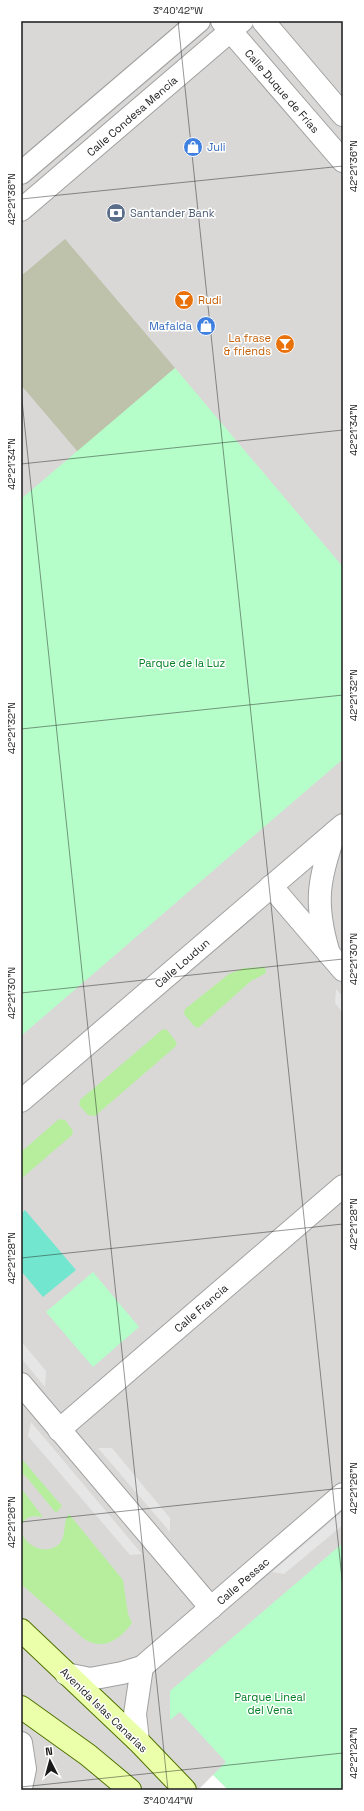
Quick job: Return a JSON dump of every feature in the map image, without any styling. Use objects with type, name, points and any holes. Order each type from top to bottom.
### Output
[{"type":"main road","name":"Avenida Islas Canarias","points":[[21,1630],[138,1741],[185,1790]]},
{"type":"main road","points":[[21,1707],[88,1755],[130,1790]]},
{"type":"street","points":[[263,21],[343,115]]},
{"type":"street","points":[[279,21],[286,49]]},
{"type":"street","points":[[21,173],[193,23]]},
{"type":"street","name":"Calle Duque de Frías","points":[[232,24],[343,161]]},
{"type":"street","name":"Calle Condesa Mencía","points":[[21,210],[232,24]]},
{"type":"street","points":[[329,954],[322,932],[320,884],[324,864],[339,829]]},
{"type":"street","name":"Calle Loudun","points":[[21,1101],[339,829]]},
{"type":"street","points":[[272,886],[343,970]]},
{"type":"street","name":"Calle Francia","points":[[60,1430],[343,1186]]},
{"type":"street","points":[[21,1384],[211,1608]]},
{"type":"street","name":"Calle Pessac","points":[[66,1674],[90,1679],[122,1673],[142,1667],[343,1494]]},
{"type":"street","points":[[138,1741],[135,1714],[142,1667]]},
{"type":"street","points":[[21,1743],[25,1770],[21,1788]]},
{"type":"shaded area","points":[[21,21],[343,21],[343,1790],[21,1790]]},
{"type":"shaded area","points":[[65,239],[175,368],[78,452],[21,385],[21,276]]},
{"type":"shaded area","points":[[336,989],[343,997],[343,1013],[335,1003]]},
{"type":"shaded area","points":[[25,1210],[76,1270],[43,1297],[21,1271],[21,1214]]},
{"type":"shaded area","points":[[21,1341],[46,1371],[45,1387],[21,1358]]},
{"type":"shaded area","points":[[31,1422],[142,1554],[130,1555],[28,1436]]},
{"type":"shaded area","points":[[98,1448],[112,1448],[170,1518],[170,1532]]},
{"type":"shaded area","points":[[343,1511],[343,1525],[284,1574],[272,1572]]},
{"type":"green space","name":"Parque de la Luz","points":[[175,368],[343,567],[343,759],[21,1036],[21,499]]},
{"type":"green space","points":[[265,967],[266,973],[251,981],[198,1028],[194,1026],[184,1014],[185,1009],[229,974],[244,968]]},
{"type":"green space","points":[[163,1029],[167,1030],[177,1043],[175,1047],[95,1116],[88,1115],[79,1105],[80,1100]]},
{"type":"green space","points":[[59,1119],[65,1120],[73,1131],[72,1135],[21,1179],[21,1152]]},
{"type":"green space","points":[[93,1272],[139,1327],[93,1367],[46,1312]]},
{"type":"green space","points":[[21,1458],[62,1506],[56,1513],[21,1472]]},
{"type":"green space","points":[[21,1488],[43,1517],[29,1517],[24,1521],[21,1528]]},
{"type":"green space","points":[[69,1514],[123,1580],[128,1614],[132,1623],[117,1639],[111,1642],[98,1644],[84,1639],[21,1584],[21,1530],[27,1541],[37,1548],[49,1549],[55,1547],[62,1540]]},
{"type":"green space","name":"Parque Lineal del Vena","points":[[343,1543],[343,1790],[228,1790],[213,1775],[226,1762],[180,1712],[170,1720],[170,1691]]},
{"type":"pier","points":[[213,1775],[228,1790],[198,1790]]},
{"type":"place","name":"Juli","points":[[193,147]]},
{"type":"place","name":"Santander Bank","points":[[116,213]]},
{"type":"place","name":"Rudi","points":[[184,300]]},
{"type":"place","name":"Mafalda","points":[[206,326]]},
{"type":"place","name":"La frase & friends","points":[[285,344]]}]
